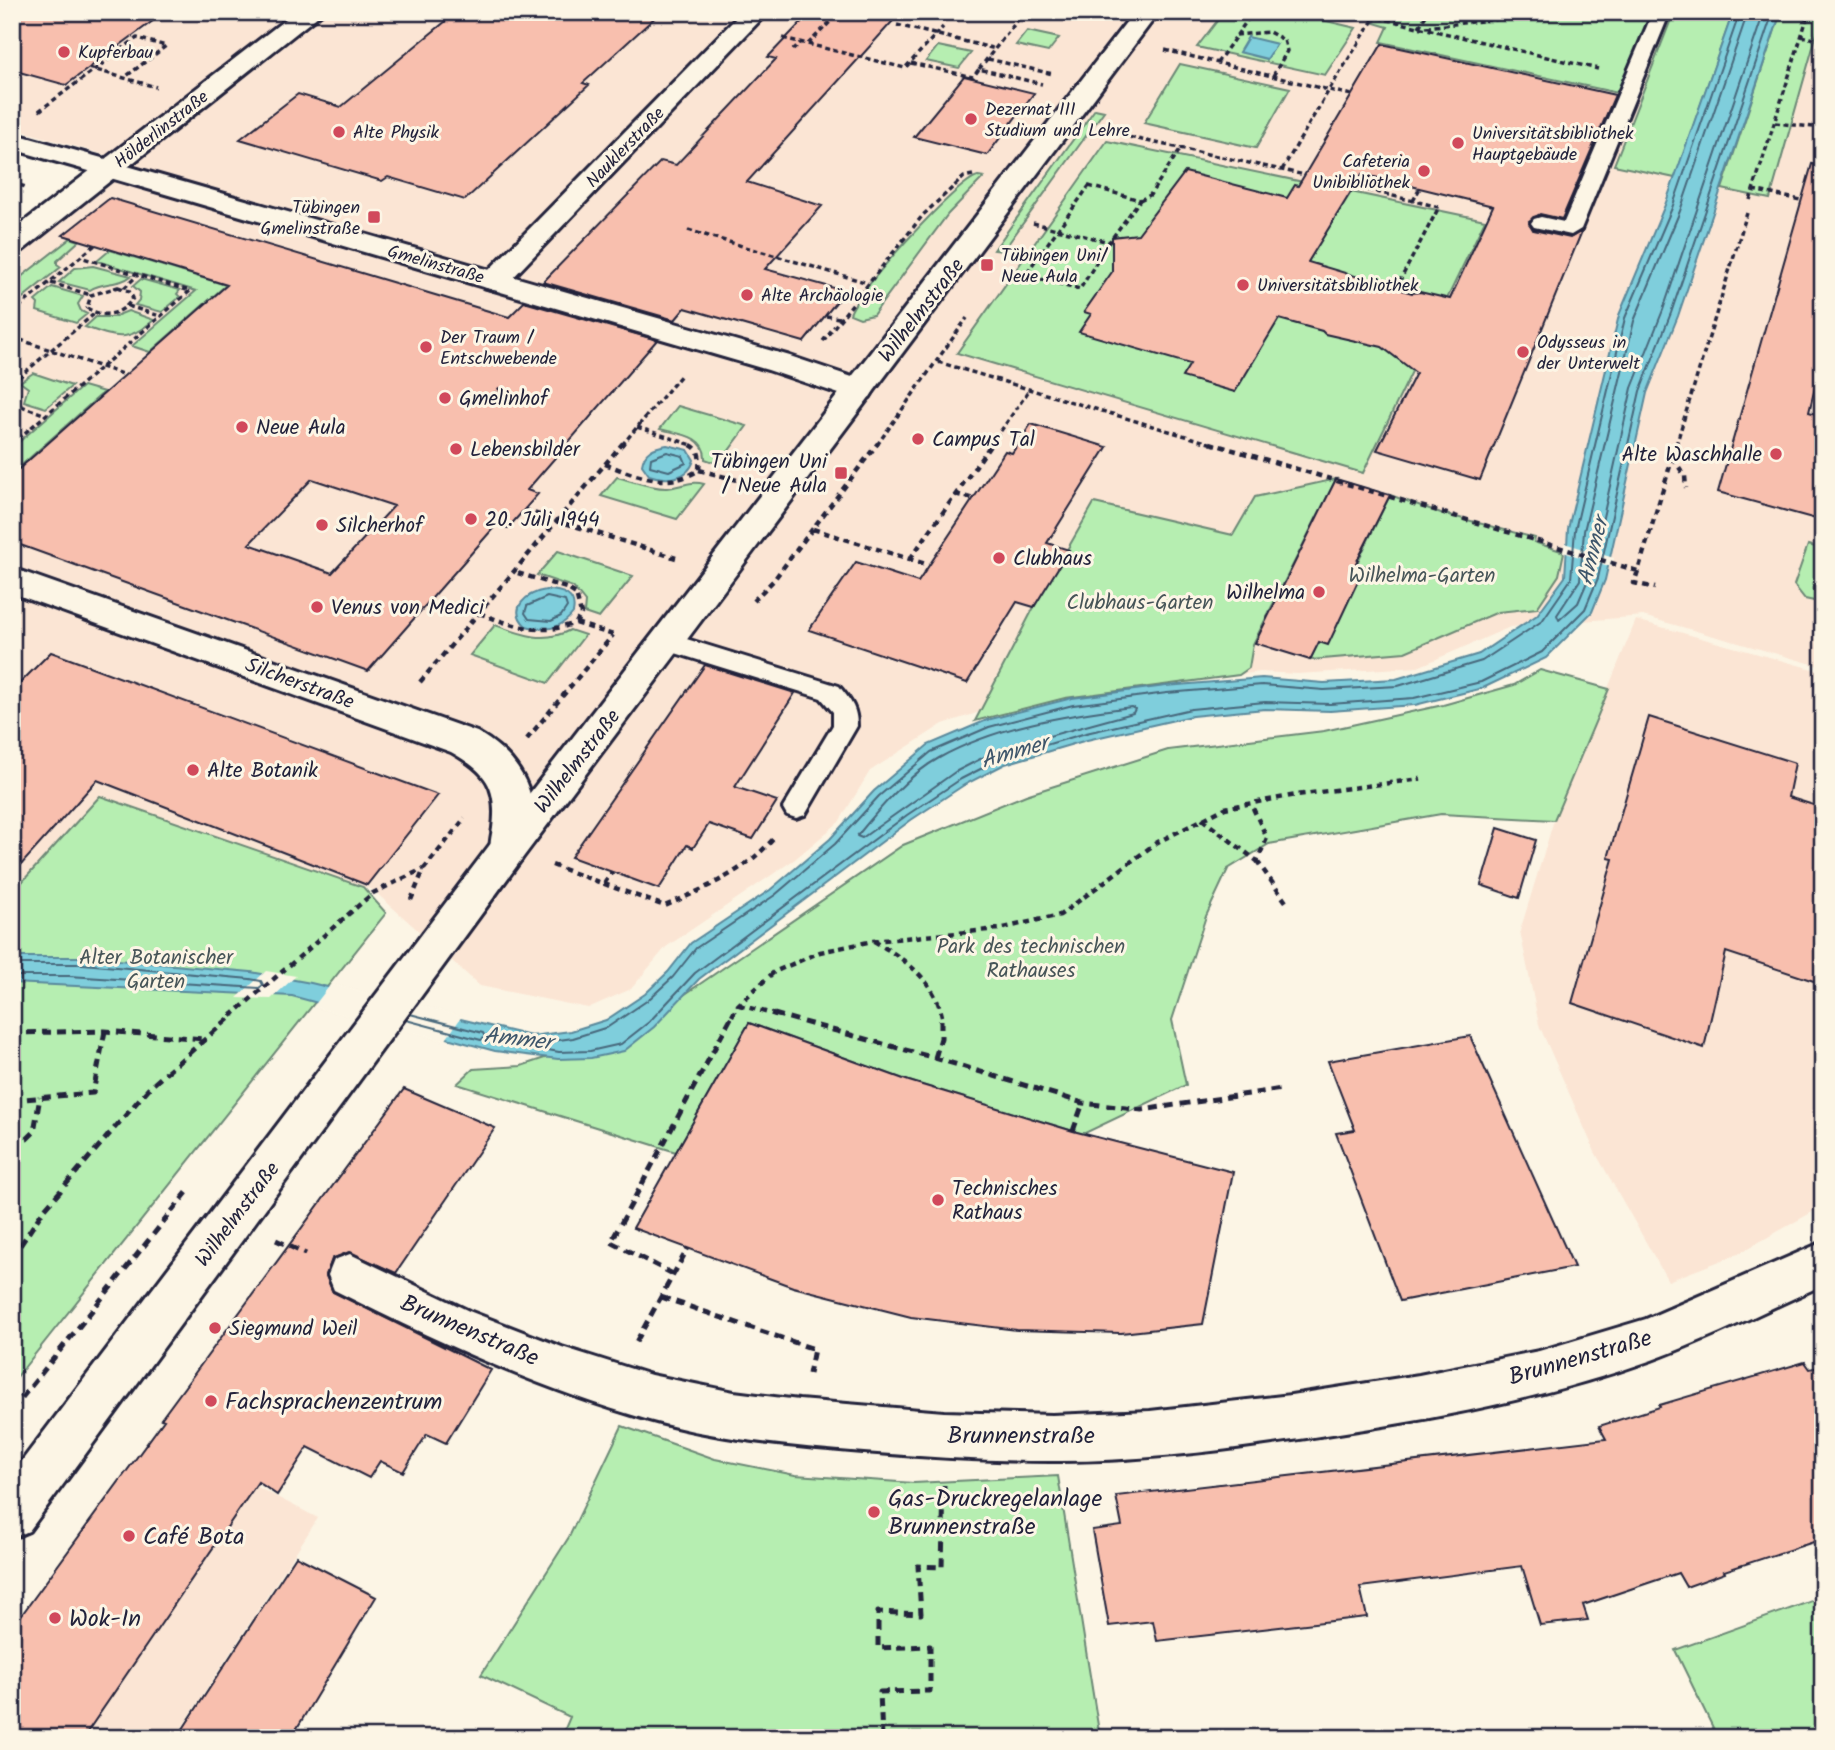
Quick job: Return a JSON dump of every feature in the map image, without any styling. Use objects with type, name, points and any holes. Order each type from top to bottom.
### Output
[{"type":"street","name":"Hölderlinstraße","points":[[12,245],[311,12]]},
{"type":"street","name":"Wilhelmstraße","points":[[12,1514],[509,849],[1147,12]]},
{"type":"street","name":"Nauklerstraße","points":[[494,281],[749,20]]},
{"type":"street","name":"Gmelinstraße","points":[[12,141],[819,376],[859,390]]},
{"type":"street","name":"Silcherstraße","points":[[12,580],[451,737],[487,753],[502,769],[511,791],[513,828],[509,849]]},
{"type":"street","name":"Brunnenstraße","points":[[349,1275],[454,1327],[650,1398],[734,1415],[799,1423],[944,1435],[1052,1438],[1150,1434],[1292,1418],[1419,1398],[1539,1373],[1651,1339],[1823,1262]]},
{"type":"lane","points":[[1541,223],[1570,229],[1662,12]]},
{"type":"lane","points":[[667,642],[830,692],[845,710],[845,726],[796,808]]},
{"type":"path","points":[[910,63],[973,76],[1024,12]]},
{"type":"path","points":[[1217,63],[1253,12]]},
{"type":"path","points":[[1354,12],[1635,77]]},
{"type":"path","points":[[1419,27],[1428,12]]},
{"type":"path","points":[[1419,27],[1564,12]]},
{"type":"path","points":[[1750,200],[1809,12]]},
{"type":"path","points":[[808,44],[839,13]]},
{"type":"path","points":[[1282,170],[1375,17]]},
{"type":"path","points":[[749,20],[801,42],[905,68],[943,27]]},
{"type":"path","points":[[897,25],[996,49]]},
{"type":"path","points":[[1236,35],[1269,33],[1284,40],[1287,51],[1273,76]]},
{"type":"path","points":[[1801,36],[1814,38]]},
{"type":"path","points":[[48,104],[137,38],[166,46],[124,78]]},
{"type":"path","points":[[1127,41],[1352,95]]},
{"type":"path","points":[[793,50],[801,42]]},
{"type":"path","points":[[988,59],[1059,76]]},
{"type":"path","points":[[89,68],[166,89]]},
{"type":"path","points":[[979,69],[1049,85]]},
{"type":"path","points":[[1774,122],[1823,128]]},
{"type":"path","points":[[1097,130],[1305,175]]},
{"type":"path","points":[[1140,200],[1089,186],[1025,275],[1080,289],[1109,242],[1140,200],[1150,195],[1181,148]]},
{"type":"path","points":[[819,376],[824,338],[923,215],[964,177],[975,174]]},
{"type":"path","points":[[1343,184],[1438,207],[1396,288]]},
{"type":"path","points":[[1413,201],[1420,188]]},
{"type":"path","points":[[1753,190],[1801,200]]},
{"type":"path","points":[[1655,588],[1634,583],[1747,213]]},
{"type":"path","points":[[1032,222],[1109,242]]},
{"type":"path","points":[[688,230],[868,283]]},
{"type":"path","points":[[12,313],[95,245]]},
{"type":"path","points":[[12,444],[190,291],[79,257]]},
{"type":"path","points":[[124,288],[133,298],[128,306],[108,314],[95,314],[87,308],[88,299],[92,295],[111,288],[124,288],[138,275]]},
{"type":"path","points":[[50,282],[92,295]]},
{"type":"path","points":[[128,306],[160,316]]},
{"type":"path","points":[[46,415],[13,404],[19,394],[12,384],[95,314]]},
{"type":"path","points":[[826,316],[840,318]]},
{"type":"path","points":[[12,337],[125,375]]},
{"type":"path","points":[[938,362],[1638,570]]},
{"type":"path","points":[[413,691],[685,370]]},
{"type":"path","points":[[499,388],[495,393],[499,394]]},
{"type":"path","points":[[910,559],[1030,389]]},
{"type":"path","points":[[605,464],[646,479],[667,483],[691,476],[699,470],[700,453],[695,446],[637,427]]},
{"type":"path","points":[[1673,457],[1685,476],[1686,488]]},
{"type":"path","points":[[699,470],[737,480]]},
{"type":"path","points":[[955,494],[974,499]]},
{"type":"path","points":[[524,510],[676,558]]},
{"type":"path","points":[[813,529],[929,565]]},
{"type":"path","points":[[514,572],[566,588],[576,594],[580,614],[576,623]]},
{"type":"path","points":[[479,613],[532,633],[546,633],[576,623],[613,635]]},
{"type":"path","points":[[673,1274],[611,1242],[738,1005],[774,972],[820,952],[873,941],[999,929],[1060,915],[1156,843],[1225,808],[1296,795],[1421,779]]},
{"type":"path","points":[[1251,804],[1267,838],[1258,860]]},
{"type":"path","points":[[509,849],[664,906],[725,878],[767,848],[796,808]]},
{"type":"path","points":[[1202,819],[1258,860],[1286,902]]},
{"type":"path","points":[[12,1258],[43,1212],[150,1087],[373,893],[395,880],[408,878],[424,869],[456,830]]},
{"type":"path","points":[[604,884],[612,872]]},
{"type":"path","points":[[873,941],[902,957],[926,981],[942,1009],[943,1039],[934,1058]]},
{"type":"path","points":[[738,1005],[934,1058],[1083,1103],[1142,1110],[1282,1089]]},
{"type":"path","points":[[12,1033],[105,1031],[205,1039]]},
{"type":"path","points":[[12,1100],[93,1093],[105,1031]]},
{"type":"path","points":[[12,1140],[27,1139],[34,1132],[40,1097]]},
{"type":"path","points":[[1073,1131],[1083,1103]]},
{"type":"path","points":[[12,1410],[183,1198]]},
{"type":"path","points":[[233,1220],[349,1275]]},
{"type":"path","points":[[611,1386],[688,1248]]},
{"type":"path","points":[[661,1297],[814,1349],[799,1423]]},
{"type":"path","points":[[882,1738],[880,1692],[930,1691],[930,1646],[878,1648],[878,1612],[921,1614],[918,1566],[942,1567],[944,1435]]},
{"type":"shaded area","name":"Campus Tal","points":[[12,12],[1823,12],[1823,667],[1643,616],[1510,627],[1418,667],[1297,674],[1260,672],[1165,684],[1057,687],[943,724],[870,771],[839,822],[795,859],[666,947],[631,989],[588,1008],[480,986],[373,890],[100,796],[12,893],[12,262],[136,164],[12,128]]},
{"type":"shaded area","points":[[1636,620],[1823,672],[1823,1206],[1738,1254],[1668,1281],[1595,1152],[1539,1025],[1520,931],[1554,820]]},
{"type":"shaded area","points":[[153,1434],[318,1518],[175,1738],[12,1738],[69,1551]]},
{"type":"green space","points":[[1224,12],[1288,12],[1356,28],[1325,75],[1197,47]]},
{"type":"green space","points":[[1380,12],[1652,12],[1618,93],[1381,42],[1388,27],[1374,23]]},
{"type":"green space","points":[[1674,12],[1733,12],[1675,178],[1614,165]]},
{"type":"green space","points":[[1781,12],[1823,12],[1770,199],[1722,189]]},
{"type":"green space","points":[[1027,31],[1059,38],[1048,52],[1016,45]]},
{"type":"green space","points":[[938,46],[971,53],[959,68],[926,61]]},
{"type":"green space","points":[[1180,64],[1290,88],[1256,148],[1144,123]]},
{"type":"green space","points":[[1095,109],[1104,111],[1003,251],[994,250]]},
{"type":"green space","points":[[1107,141],[1485,220],[1363,473],[957,353]]},
{"type":"green space","points":[[978,176],[984,177],[948,214],[873,315],[860,318],[850,314],[869,285],[908,239],[950,196]]},
{"type":"green space","points":[[71,238],[79,241],[57,261],[61,267],[20,300],[12,300],[12,284]]},
{"type":"green space","points":[[110,250],[226,285],[150,352],[132,346],[196,291],[97,261]]},
{"type":"green space","points":[[93,266],[131,276],[90,290],[59,282],[75,268]]},
{"type":"green space","points":[[141,279],[180,290],[177,294],[180,297],[162,312],[135,305],[140,292],[133,286]]},
{"type":"green space","points":[[52,287],[83,296],[78,304],[81,311],[87,314],[76,323],[37,311],[38,304],[35,301]]},
{"type":"green space","points":[[128,311],[154,320],[136,332],[121,336],[85,327],[96,317],[113,317]]},
{"type":"green space","points":[[33,373],[72,386],[46,408],[24,401],[28,388],[20,382]]},
{"type":"green space","points":[[83,386],[104,392],[16,470],[12,468],[12,448]]},
{"type":"green space","points":[[678,406],[747,426],[719,464],[705,459],[704,451],[696,440],[660,429]]},
{"type":"green space","points":[[617,477],[660,488],[704,484],[677,519],[601,496]]},
{"type":"green space","name":"Clubhaus-Garten","points":[[1336,479],[1253,644],[1249,668],[1239,675],[1065,698],[975,721],[1034,607],[1094,503],[1233,535],[1255,497]]},
{"type":"green space","name":"Wilhelma-Garten","points":[[1390,495],[1441,513],[1535,538],[1534,542],[1564,552],[1559,575],[1537,608],[1498,612],[1405,652],[1310,660]]},
{"type":"green space","points":[[1808,545],[1823,549],[1823,603],[1805,599],[1794,585]]},
{"type":"green space","points":[[558,551],[633,576],[599,618],[584,613],[585,602],[573,587],[537,575]]},
{"type":"green space","points":[[495,625],[541,637],[570,630],[585,635],[548,683],[470,655]]},
{"type":"green space","name":"Park des technischen Rathauses","points":[[1540,670],[1609,689],[1554,820],[1441,814],[1269,844],[1228,869],[1206,916],[1172,1020],[1186,1085],[1083,1134],[909,1081],[749,1023],[676,1152],[457,1084],[473,1069],[521,1066],[637,1027],[903,845],[1026,795],[1168,750],[1324,731],[1443,705],[1514,685]]},
{"type":"green space","name":"Alter Botanischer Garten","points":[[100,796],[363,887],[386,913],[12,1383],[12,893]]},
{"type":"green space","points":[[622,1426],[715,1459],[795,1475],[914,1483],[1058,1476],[1100,1738],[561,1738],[570,1717],[481,1675],[569,1537]]},
{"type":"green space","points":[[1823,1597],[1823,1738],[1718,1738],[1675,1650]]},
{"type":"water","name":"Ammer","points":[[1733,12],[1781,12],[1678,316],[1647,393],[1605,580],[1592,612],[1546,658],[1483,688],[1415,705],[1330,711],[1265,709],[1192,716],[1087,740],[1005,764],[964,785],[911,820],[699,979],[654,1027],[624,1051],[591,1058],[558,1059],[495,1051],[292,996],[12,983],[12,957],[84,957],[251,972],[311,983],[531,1036],[571,1031],[606,1020],[645,994],[668,972],[691,943],[770,890],[830,839],[874,791],[928,745],[987,720],[1072,698],[1166,686],[1262,678],[1324,683],[1396,679],[1479,654],[1537,615],[1565,577],[1568,529],[1619,315],[1665,205]]},
{"type":"water","points":[[1248,37],[1277,44],[1267,59],[1239,52]]},
{"type":"water","points":[[667,445],[688,450],[694,460],[691,467],[676,477],[649,475],[642,465],[645,456],[654,449]]},
{"type":"water","points":[[546,590],[567,595],[573,602],[573,613],[563,623],[552,628],[526,626],[518,613],[519,607],[532,594]]},
{"type":"pier","points":[[1564,543],[1614,558],[1612,567],[1563,552]]},
{"type":"pier","points":[[266,971],[296,976],[271,999],[237,998]]},
{"type":"pier","points":[[331,984],[462,1016],[445,1041],[313,1007]]},
{"type":"building","name":"Kupferbau","points":[[12,12],[165,12],[66,85],[12,70]]},
{"type":"building","points":[[457,12],[661,12],[583,83],[589,85],[465,200],[388,177],[382,181],[240,139],[298,94],[341,107]]},
{"type":"building","points":[[811,12],[901,12],[747,182],[822,206],[765,269],[845,291],[804,342],[685,308],[675,320],[543,282],[661,161],[676,165],[776,59],[768,57]]},
{"type":"building","name":"Universitätsbibliothek","points":[[1382,44],[1615,95],[1562,219],[1540,214],[1529,221],[1533,230],[1570,238],[1582,231],[1480,480],[1377,450],[1416,373],[1382,347],[1325,334],[1279,319],[1235,392],[1182,377],[1190,364],[1079,332],[1091,314],[1084,312],[1112,272],[1112,237],[1138,234],[1185,172],[1287,198],[1295,185],[1298,186]],"holes":[[[1362,174],[1493,206],[1450,299],[1420,292],[1412,293],[1308,262]]]},
{"type":"building","points":[[964,76],[1034,93],[987,155],[914,137]]},
{"type":"building","points":[[1812,164],[1823,166],[1823,355],[1809,412],[1823,416],[1823,521],[1718,492]]},
{"type":"building","name":"Neue Aula","points":[[110,198],[509,317],[524,302],[657,340],[527,490],[538,494],[508,528],[497,524],[368,671],[12,542],[12,475],[227,285],[63,235]],"holes":[[[312,479],[394,506],[332,573],[249,544]]]},
{"type":"building","name":"Clubhaus","points":[[1031,424],[1107,447],[1047,543],[1069,550],[1034,607],[1017,602],[967,683],[809,630],[856,562],[918,582],[1005,451],[1012,453]]},
{"type":"building","name":"Wilhelma","points":[[1336,479],[1390,495],[1356,563],[1365,566],[1328,645],[1319,642],[1310,660],[1255,643]]},
{"type":"building","name":"Alte Botanik","points":[[51,652],[438,795],[367,885],[97,780],[12,875],[12,691]]},
{"type":"building","points":[[705,665],[795,693],[735,787],[777,801],[753,839],[709,824],[693,848],[687,845],[659,889],[571,857]]},
{"type":"building","points":[[1649,717],[1795,763],[1788,797],[1823,808],[1823,984],[1726,952],[1704,1048],[1572,1003],[1613,859],[1608,858]]},
{"type":"building","points":[[1498,828],[1536,840],[1519,898],[1481,885]]},
{"type":"building","name":"Technisches Rathaus","points":[[749,1023],[909,1081],[1073,1131],[1233,1172],[1203,1324],[1121,1333],[1017,1330],[911,1317],[793,1287],[633,1228]]},
{"type":"building","points":[[1470,1036],[1574,1267],[1400,1301],[1336,1133],[1355,1130],[1328,1061]]},
{"type":"building","points":[[404,1089],[495,1128],[396,1273],[349,1252],[332,1259],[326,1276],[333,1292],[491,1370],[446,1443],[427,1434],[403,1472],[380,1461],[369,1478],[308,1447],[277,1495],[258,1482],[83,1738],[12,1738],[12,1628],[164,1420],[161,1419]]},
{"type":"building","points":[[1805,1362],[1810,1369],[1823,1366],[1823,1539],[1724,1571],[1725,1573],[1686,1587],[1678,1573],[1583,1605],[1588,1620],[1540,1625],[1522,1566],[1360,1587],[1367,1617],[1157,1641],[1153,1621],[1109,1626],[1092,1530],[1122,1526],[1116,1496],[1606,1439],[1599,1426],[1660,1407],[1659,1405]]},
{"type":"building","points":[[296,1556],[376,1597],[291,1738],[177,1738]]},
{"type":"place","name":"Kupferbau","points":[[64,52]]},
{"type":"place","name":"Dezernat III Studium und Lehre","points":[[971,119]]},
{"type":"place","name":"Alte Physik","points":[[339,132]]},
{"type":"place","name":"Universitätsbibliothek Hauptgebäude","points":[[1458,143]]},
{"type":"place","name":"Cafeteria Unibibliothek","points":[[1424,171]]},
{"type":"place","name":"Tübingen Gmelinstraße","points":[[374,217]]},
{"type":"place","name":"Tübingen Uni/ Neue Aula","points":[[987,265]]},
{"type":"place","name":"Universitätsbibliothek","points":[[1243,285]]},
{"type":"place","name":"Alte Archäologie","points":[[747,295]]},
{"type":"place","name":"Der Traum / Entschwebende","points":[[426,347]]},
{"type":"place","name":"Odysseus in der Unterwelt","points":[[1523,352]]},
{"type":"place","name":"Gmelinhof","points":[[445,398]]},
{"type":"place","name":"Neue Aula","points":[[242,427]]},
{"type":"place","name":"Campus Tal","points":[[918,439]]},
{"type":"place","name":"Lebensbilder","points":[[456,449]]},
{"type":"place","name":"Alte Waschhalle","points":[[1776,454]]},
{"type":"place","name":"Tübingen Uni / Neue Aula","points":[[841,473]]},
{"type":"place","name":"20. Juli 1944","points":[[471,519]]},
{"type":"place","name":"Silcherhof","points":[[322,525]]},
{"type":"place","name":"Clubhaus","points":[[999,558]]},
{"type":"place","name":"Wilhelma","points":[[1319,592]]},
{"type":"place","name":"Venus von Medici","points":[[317,607]]},
{"type":"place","name":"Alte Botanik","points":[[193,770]]},
{"type":"place","name":"Technisches Rathaus","points":[[938,1200]]},
{"type":"place","name":"Siegmund Weil","points":[[215,1328]]},
{"type":"place","name":"Fachsprachenzentrum","points":[[211,1401]]},
{"type":"place","name":"Gas-Druckregelanlage Brunnenstraße","points":[[874,1512]]},
{"type":"place","name":"Café Bota","points":[[129,1536]]},
{"type":"place","name":"Wok-In","points":[[55,1618]]}]
